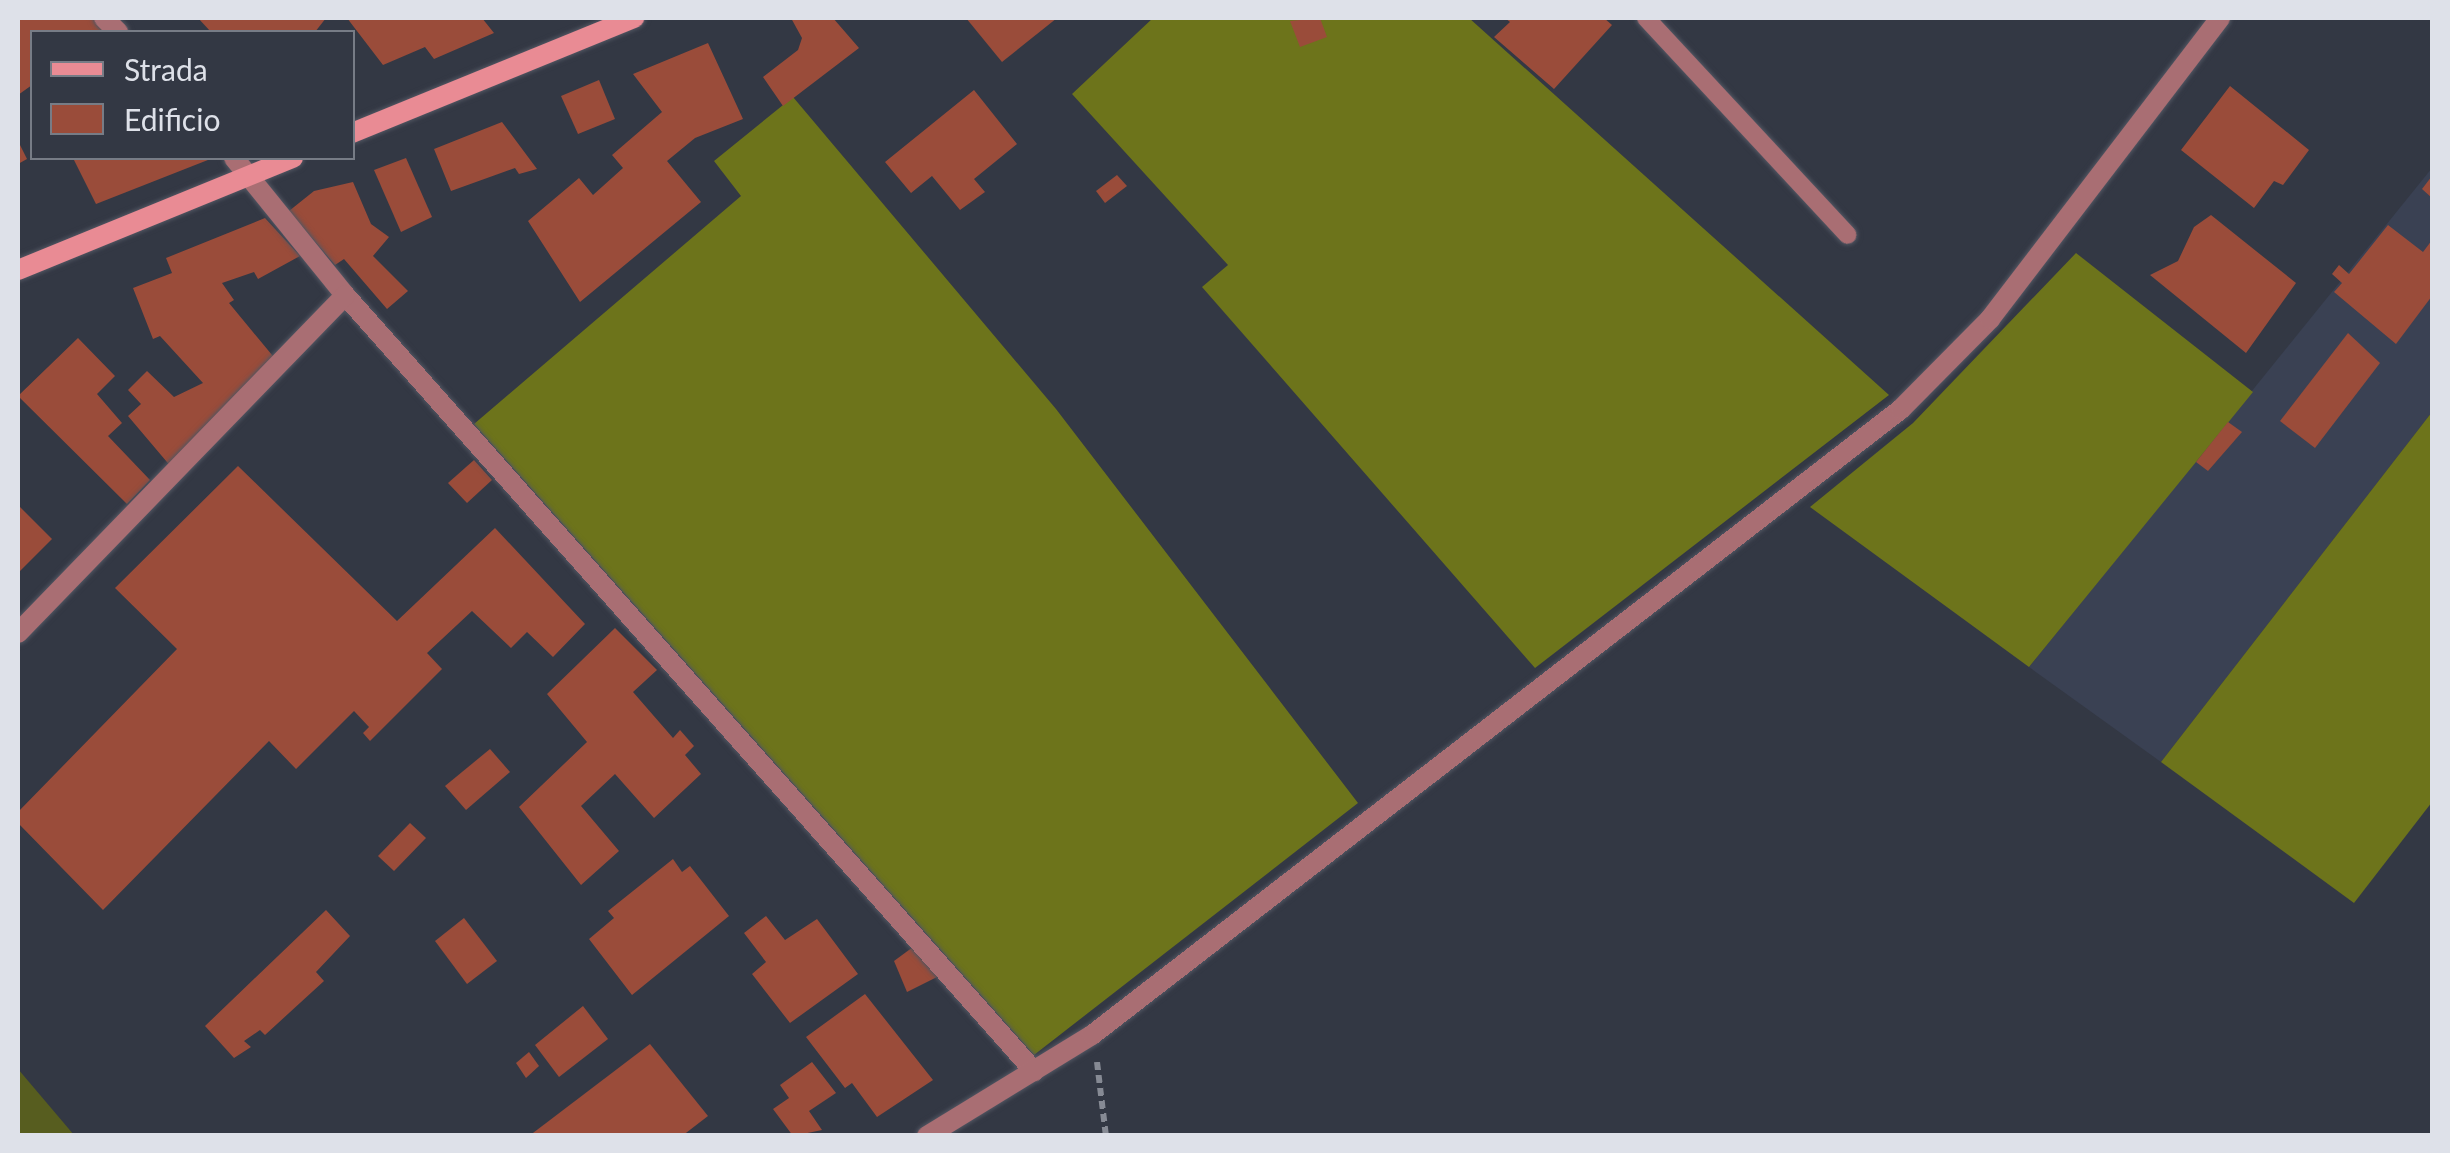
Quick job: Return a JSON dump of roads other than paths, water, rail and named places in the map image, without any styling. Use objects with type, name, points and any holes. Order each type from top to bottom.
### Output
[{"type":"main road","points":[[355,132],[634,18]]},
{"type":"main road","points":[[18,270],[288,160]]},
{"type":"street","points":[[927,1136],[1092,1035],[1900,408],[1990,319],[2220,18]]},
{"type":"street","points":[[236,160],[345,295],[1034,1071]]},
{"type":"street","points":[[18,634],[345,295]]},
{"type":"lane","points":[[1646,18],[1848,236]]}]
